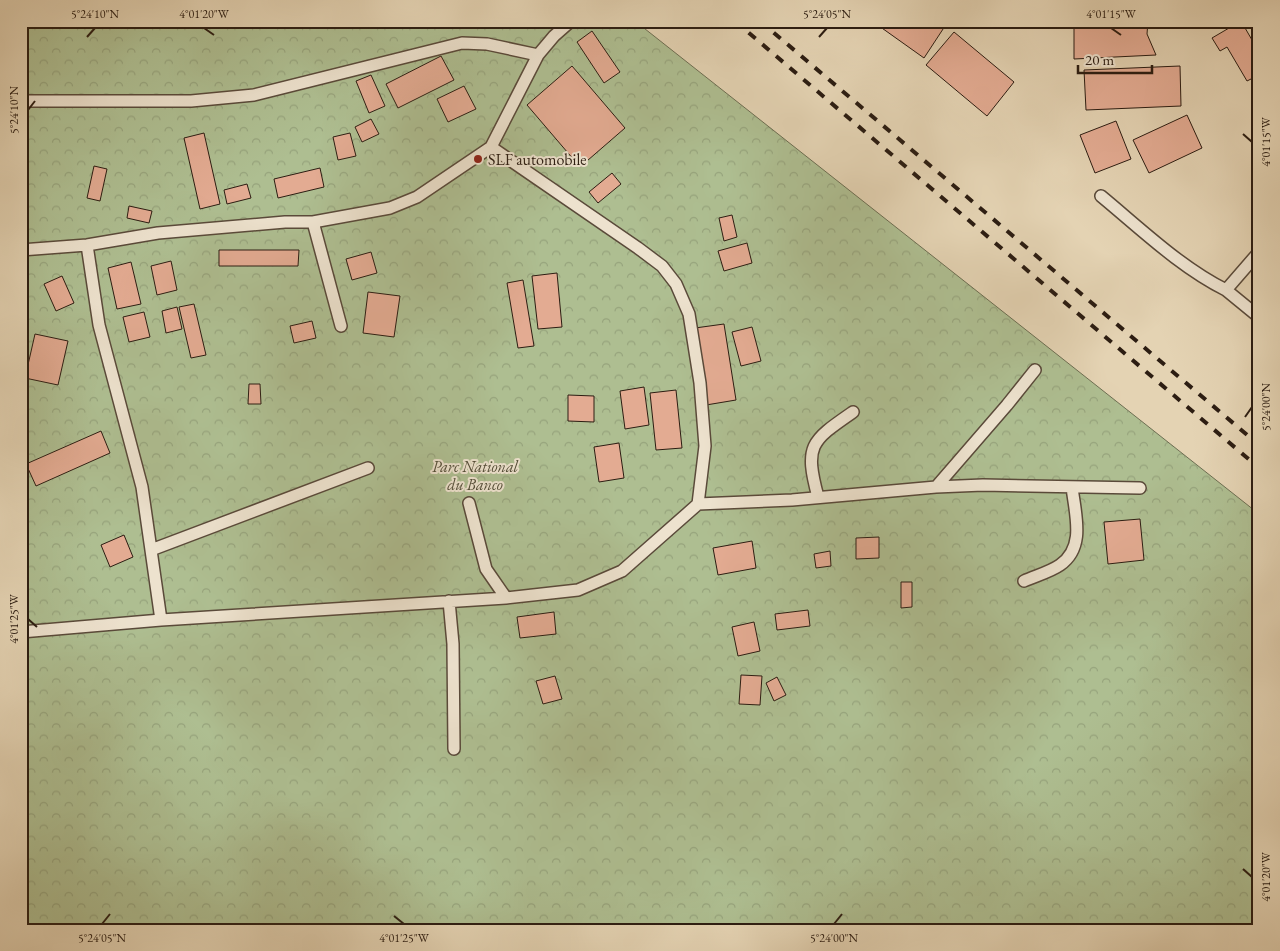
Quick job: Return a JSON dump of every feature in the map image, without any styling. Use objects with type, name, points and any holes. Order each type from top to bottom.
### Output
[{"type":"lane","points":[[21,250],[87,245],[158,233],[285,222],[313,222],[390,208],[408,201],[490,147],[538,55],[554,36],[571,21]]},
{"type":"lane","points":[[21,101],[191,101],[254,95],[462,43],[487,44],[538,55]]},
{"type":"lane","points":[[490,147],[638,248],[662,266],[676,284],[689,314],[700,383],[706,446],[698,504]]},
{"type":"lane","points":[[1101,196],[1181,261],[1209,281],[1226,290],[1259,317]]},
{"type":"lane","points":[[313,222],[340,326]]},
{"type":"lane","points":[[87,245],[100,325],[142,487],[161,620]]},
{"type":"lane","points":[[1226,290],[1259,252]]},
{"type":"lane","points":[[936,487],[1035,370]]},
{"type":"lane","points":[[818,497],[810,457],[815,443],[824,432],[853,412]]},
{"type":"lane","points":[[151,550],[368,468]]},
{"type":"lane","points":[[21,632],[161,620],[506,598],[578,590],[622,570],[698,504],[983,485],[1140,488]]},
{"type":"lane","points":[[1024,581],[1060,565],[1073,552],[1078,539],[1072,488]]},
{"type":"lane","points":[[469,503],[486,570],[506,598]]},
{"type":"lane","points":[[449,602],[453,644],[454,749]]},
{"type":"green space","name":"Parc National du Banco","points":[[21,21],[635,21],[1259,514],[1259,930],[21,930]]},
{"type":"building","points":[[872,21],[945,21],[947,23],[924,58]]},
{"type":"building","points":[[1074,21],[1148,21],[1147,34],[1156,55],[1074,59]]},
{"type":"building","points":[[1241,21],[1259,52],[1259,75],[1247,81],[1227,47],[1220,51],[1212,38]]},
{"type":"building","points":[[592,31],[620,72],[604,83],[577,42]]},
{"type":"building","points":[[954,32],[1014,82],[987,116],[926,65]]},
{"type":"building","points":[[441,56],[454,80],[398,108],[386,84]]},
{"type":"building","points":[[572,66],[625,128],[580,167],[527,105]]},
{"type":"building","points":[[1180,66],[1181,106],[1086,110],[1084,70]]},
{"type":"building","points":[[371,75],[385,106],[369,113],[356,81]]},
{"type":"building","points":[[464,86],[476,109],[448,122],[437,99]]},
{"type":"building","points":[[1187,115],[1202,148],[1149,173],[1133,140]]},
{"type":"building","points":[[371,119],[379,134],[362,142],[355,127]]},
{"type":"building","points":[[1116,121],[1131,159],[1095,173],[1080,135]]},
{"type":"building","points":[[204,133],[220,204],[200,209],[184,138]]},
{"type":"building","points":[[350,133],[356,156],[338,160],[333,137]]},
{"type":"building","points":[[94,166],[107,169],[100,201],[87,198]]},
{"type":"building","points":[[320,168],[324,187],[278,198],[274,179]]},
{"type":"building","points":[[612,173],[621,184],[598,203],[589,192]]},
{"type":"building","points":[[247,184],[251,198],[227,204],[224,190]]},
{"type":"building","points":[[129,206],[152,211],[149,223],[127,218]]},
{"type":"building","points":[[732,215],[737,237],[724,241],[719,218]]},
{"type":"building","points":[[747,243],[752,263],[724,271],[718,251]]},
{"type":"building","points":[[219,250],[299,250],[298,266],[219,266]]},
{"type":"building","points":[[371,252],[377,273],[352,280],[346,259]]},
{"type":"building","points":[[171,261],[177,290],[157,295],[151,266]]},
{"type":"building","points":[[131,262],[141,304],[117,309],[108,268]]},
{"type":"building","points":[[557,273],[562,327],[538,329],[532,276]]},
{"type":"building","points":[[62,276],[74,303],[56,311],[44,284]]},
{"type":"building","points":[[523,280],[534,346],[518,348],[507,283]]},
{"type":"building","points":[[368,292],[400,296],[394,337],[363,333]]},
{"type":"building","points":[[194,304],[206,355],[191,358],[179,307]]},
{"type":"building","points":[[177,307],[182,329],[166,333],[162,311]]},
{"type":"building","points":[[144,312],[150,337],[129,342],[123,317]]},
{"type":"building","points":[[312,321],[316,338],[294,343],[290,326]]},
{"type":"building","points":[[724,324],[736,400],[706,405],[695,328]]},
{"type":"building","points":[[752,327],[761,361],[741,366],[732,332]]},
{"type":"building","points":[[35,334],[68,341],[58,385],[25,378]]},
{"type":"building","points":[[249,384],[260,384],[261,404],[248,404]]},
{"type":"building","points":[[644,387],[649,425],[625,429],[620,391]]},
{"type":"building","points":[[676,390],[682,448],[656,450],[650,393]]},
{"type":"building","points":[[568,395],[594,396],[594,422],[568,421]]},
{"type":"building","points":[[101,431],[110,453],[36,486],[26,464]]},
{"type":"building","points":[[619,443],[624,478],[599,482],[594,447]]},
{"type":"building","points":[[1140,519],[1144,560],[1108,564],[1104,522]]},
{"type":"building","points":[[124,535],[133,557],[110,567],[101,545]]},
{"type":"building","points":[[879,537],[879,558],[856,559],[856,538]]},
{"type":"building","points":[[752,541],[756,568],[718,575],[713,548]]},
{"type":"building","points":[[830,551],[831,566],[816,568],[814,554]]},
{"type":"building","points":[[901,582],[912,582],[912,607],[901,608]]},
{"type":"building","points":[[808,610],[810,626],[777,630],[775,614]]},
{"type":"building","points":[[554,612],[556,634],[520,638],[517,617]]},
{"type":"building","points":[[754,622],[760,651],[738,656],[732,627]]},
{"type":"building","points":[[741,675],[762,676],[760,705],[739,704]]},
{"type":"building","points":[[555,676],[562,699],[543,704],[536,681]]},
{"type":"building","points":[[777,677],[786,695],[774,701],[766,683]]},
{"type":"railway","points":[[735,21],[1259,468]]},
{"type":"railway","points":[[760,21],[1259,445]]},
{"type":"place","name":"SLF automobile","points":[[478,159]]}]
